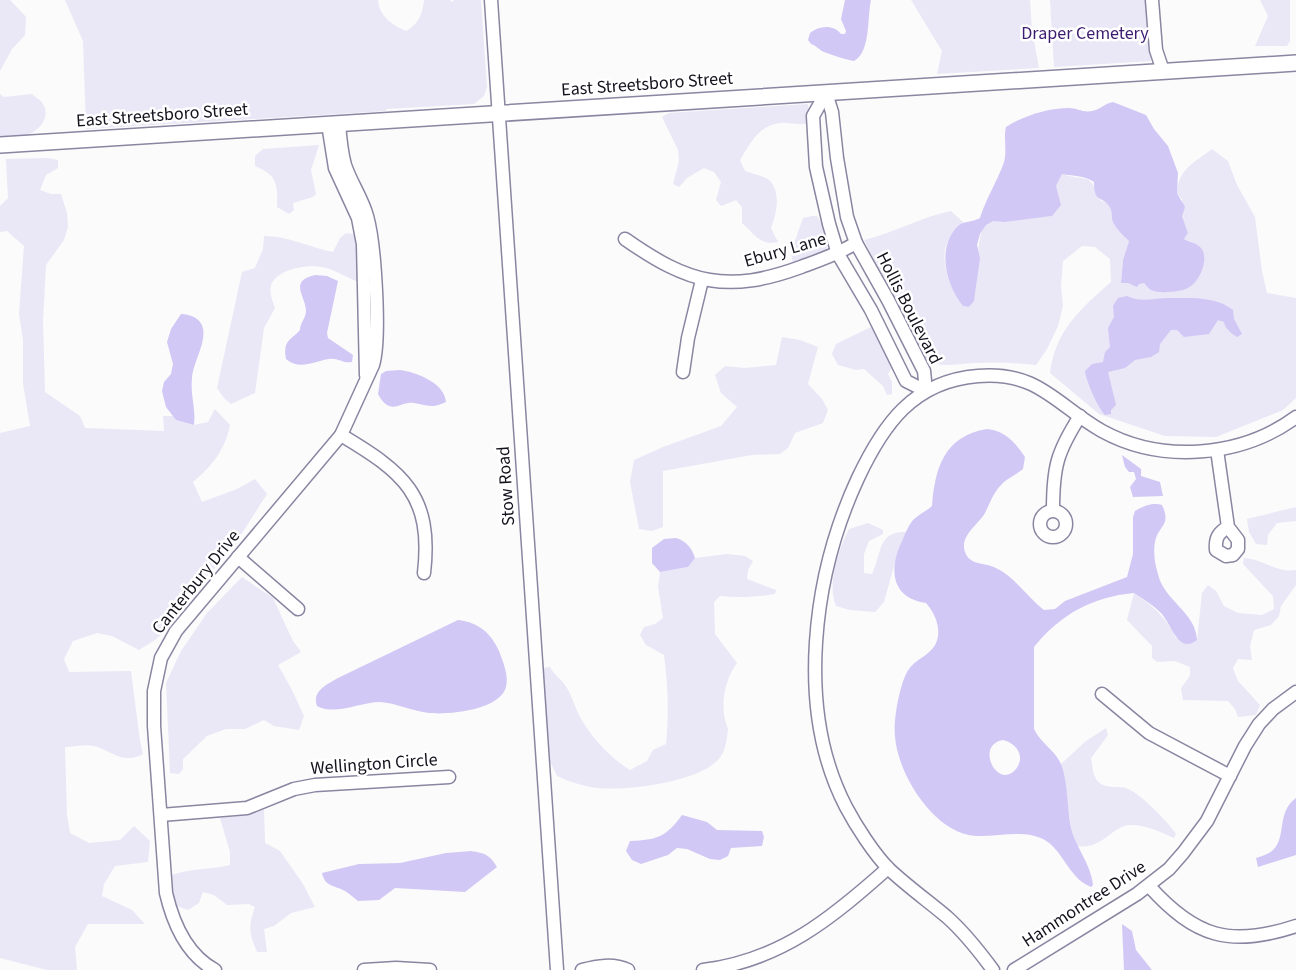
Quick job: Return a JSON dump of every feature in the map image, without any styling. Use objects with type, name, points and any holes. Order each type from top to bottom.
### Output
[{"type":"main road","name":"East Streetsboro Street","points":[[0,146],[1296,63]]},
{"type":"street","name":"Stow Road","points":[[491,0],[556,970]]},
{"type":"street","points":[[1152,0],[1156,50],[1163,70]]},
{"type":"street","name":"Hollis Boulevard","points":[[826,93],[832,112],[837,158],[848,217],[856,243],[924,371],[926,391]]},
{"type":"street","name":"Hollis Boulevard","points":[[826,93],[813,116],[816,167],[838,254],[871,310],[906,381],[926,391]]},
{"type":"street","name":"Canterbury Drive","points":[[215,970],[199,966],[178,929],[169,905],[164,878],[154,726],[154,691],[158,667],[171,639],[341,435],[366,377],[371,329],[366,238],[335,168],[334,124]]},
{"type":"street","name":"Ebury Lane","points":[[625,239],[671,269],[702,280],[730,283],[753,281],[782,274],[838,254],[856,243]]},
{"type":"street","points":[[683,372],[688,338],[702,280]]},
{"type":"street","points":[[993,970],[976,947],[950,919],[888,868],[847,808],[829,764],[818,702],[817,641],[824,577],[848,501],[869,455],[885,428],[902,410],[926,391],[967,377],[999,376],[1039,387],[1104,432],[1150,448],[1183,452],[1217,450],[1243,444],[1263,436],[1296,417]]},
{"type":"street","points":[[1053,510],[1056,461],[1063,444],[1080,416]]},
{"type":"street","points":[[341,435],[385,463],[400,476],[414,497],[423,518],[426,534],[424,573]]},
{"type":"street","points":[[1217,450],[1228,527]]},
{"type":"street","points":[[238,557],[298,609]]},
{"type":"street","name":"Hammontree Drive","points":[[1014,970],[1149,886],[1169,868],[1197,837],[1259,724],[1273,709],[1296,692]]},
{"type":"street","points":[[1102,694],[1149,733],[1230,776]]},
{"type":"street","name":"Wellington Circle","points":[[161,815],[247,808],[294,789],[315,785],[449,777]]},
{"type":"street","points":[[703,970],[735,964],[765,954],[803,936],[849,902],[888,868]]},
{"type":"street","points":[[1149,886],[1175,912],[1194,925],[1214,933],[1232,937],[1250,937],[1296,926]]},
{"type":"street","points":[[582,970],[619,966],[628,970]]},
{"type":"street","points":[[364,970],[396,968],[430,970]]},
{"type":"green space","points":[[0,0],[10,0],[26,17],[25,35],[12,49],[0,71]]},
{"type":"green space","points":[[65,0],[378,0],[381,11],[387,19],[406,31],[419,18],[424,0],[450,0],[452,2],[454,0],[481,0],[487,87],[484,96],[474,104],[86,129],[83,41]]},
{"type":"green space","points":[[911,0],[1030,0],[1032,30],[1039,68],[937,74],[942,51]]},
{"type":"green space","name":"Draper Cemetery","points":[[1050,0],[1147,0],[1151,61],[1054,67]]},
{"type":"green space","points":[[1260,0],[1290,0],[1290,41],[1287,46],[1255,46],[1268,16]]},
{"type":"green space","points":[[0,94],[4,97],[32,94],[43,104],[45,110],[40,126],[24,137],[0,138]]},
{"type":"green space","points":[[808,104],[809,123],[780,123],[766,127],[756,136],[740,160],[745,171],[769,180],[776,191],[777,204],[771,228],[778,242],[771,243],[761,240],[742,223],[742,207],[736,200],[721,206],[716,200],[721,182],[714,172],[704,168],[687,178],[679,187],[673,184],[679,161],[678,150],[662,117],[669,113]]},
{"type":"green space","points":[[319,145],[311,170],[316,194],[293,203],[294,210],[289,214],[277,207],[275,181],[268,173],[255,166],[255,156],[263,149]]},
{"type":"green space","points":[[1212,149],[1228,161],[1237,185],[1255,217],[1267,293],[1296,298],[1296,398],[1283,410],[1216,437],[1165,436],[1099,414],[1050,373],[1057,345],[1071,322],[1111,282],[1110,259],[1095,247],[1082,246],[1063,261],[1061,286],[1063,306],[1058,326],[1036,365],[972,363],[947,365],[928,362],[864,240],[951,211],[964,223],[958,227],[948,241],[944,257],[945,266],[958,299],[963,306],[969,307],[974,298],[979,247],[985,226],[992,221],[1006,222],[1052,216],[1056,186],[1062,174],[1090,181],[1101,201],[1106,202],[1112,212],[1113,222],[1129,241],[1123,260],[1121,280],[1128,283],[1144,283],[1161,292],[1186,289],[1199,276],[1204,259],[1192,242],[1184,239],[1188,233],[1182,216],[1182,199],[1177,193],[1178,185],[1188,167]]},
{"type":"green space","points":[[48,158],[58,160],[58,168],[46,175],[40,190],[51,194],[61,194],[67,213],[68,227],[64,240],[46,265],[43,320],[45,392],[80,416],[85,428],[164,431],[163,416],[174,416],[176,420],[194,425],[208,422],[215,409],[230,425],[217,457],[193,482],[202,502],[237,489],[255,479],[267,494],[232,549],[198,586],[165,631],[155,640],[139,650],[112,636],[97,633],[73,641],[64,659],[69,672],[131,671],[143,754],[123,758],[94,746],[65,747],[67,815],[70,833],[89,843],[120,840],[134,826],[150,841],[148,862],[115,866],[104,884],[102,896],[132,910],[145,924],[88,924],[75,947],[77,970],[47,970],[0,958],[0,433],[30,426],[23,383],[23,340],[19,314],[24,246],[7,231],[0,232],[0,206],[8,198],[6,159]]},
{"type":"green space","points":[[817,216],[826,233],[828,241],[826,250],[793,264],[791,252],[803,218]]},
{"type":"green space","points":[[346,233],[357,235],[360,282],[330,269],[312,266],[295,268],[280,274],[271,285],[271,297],[275,308],[264,328],[255,393],[231,404],[217,388],[242,272],[255,268],[263,249],[264,236],[273,236],[333,252],[340,238]]},
{"type":"green space","points":[[873,326],[893,366],[888,374],[892,382],[892,394],[887,395],[883,386],[864,369],[856,370],[838,365],[832,354],[836,344]]},
{"type":"green space","points":[[782,337],[800,340],[818,347],[808,384],[822,399],[828,410],[823,423],[795,433],[788,448],[780,454],[752,455],[663,471],[663,527],[652,531],[639,529],[630,482],[634,460],[721,426],[737,407],[721,393],[715,375],[725,366],[744,368],[776,365]]},
{"type":"green space","points":[[1296,507],[1296,521],[1277,523],[1268,535],[1267,545],[1256,544],[1249,532],[1247,519]]},
{"type":"green space","points":[[868,523],[883,530],[883,534],[869,541],[864,554],[864,573],[872,574],[882,545],[890,535],[906,532],[899,548],[884,602],[875,612],[850,610],[836,606],[833,587],[835,567],[849,529]]},
{"type":"green space","points":[[727,554],[745,556],[753,561],[748,570],[747,579],[776,590],[775,594],[761,596],[720,596],[714,602],[715,634],[737,663],[724,695],[724,713],[728,729],[721,756],[712,765],[699,772],[664,783],[645,786],[597,788],[577,784],[557,776],[548,757],[543,668],[550,667],[563,683],[589,731],[615,759],[630,770],[647,761],[653,750],[666,744],[667,733],[668,700],[664,655],[646,645],[640,635],[644,627],[655,624],[663,618],[658,587],[660,572],[688,567],[695,558]]},
{"type":"green space","points":[[1244,558],[1282,570],[1296,570],[1296,585],[1281,606],[1279,616],[1271,625],[1254,630],[1250,646],[1252,660],[1238,659],[1233,668],[1238,681],[1260,705],[1256,715],[1238,717],[1228,701],[1183,700],[1181,688],[1190,676],[1190,667],[1175,661],[1157,662],[1152,658],[1152,646],[1127,620],[1134,593],[1158,612],[1176,638],[1197,640],[1202,593],[1208,585],[1216,591],[1224,606],[1238,613],[1262,615],[1274,609],[1273,596],[1243,564]]},
{"type":"green space","points":[[242,577],[273,598],[293,641],[301,652],[278,665],[304,716],[299,730],[274,726],[264,720],[245,729],[226,729],[207,736],[183,759],[183,769],[179,774],[170,773],[166,683],[181,651],[207,613]]},
{"type":"green space","points":[[1106,728],[1108,735],[1091,758],[1096,779],[1101,784],[1125,788],[1140,796],[1172,829],[1176,834],[1174,838],[1147,827],[1129,825],[1093,845],[1077,846],[1071,828],[1061,764],[1086,741]]},
{"type":"green space","points":[[264,809],[265,843],[280,851],[303,884],[315,907],[291,913],[274,926],[264,929],[267,952],[257,952],[250,930],[255,907],[249,904],[227,905],[214,895],[203,892],[199,903],[188,910],[177,906],[172,890],[172,875],[230,865],[230,852],[220,818],[250,815]]},
{"type":"shaded area","points":[[845,0],[871,0],[866,42],[854,61],[824,52],[808,40],[810,33],[822,28],[830,27],[845,34],[841,19]]},
{"type":"shaded area","points":[[1113,102],[1146,115],[1168,146],[1178,173],[1177,193],[1185,207],[1182,216],[1188,233],[1184,239],[1197,245],[1203,253],[1204,264],[1196,281],[1188,288],[1164,292],[1151,290],[1144,283],[1137,287],[1121,283],[1123,260],[1129,241],[1114,225],[1111,210],[1105,201],[1097,197],[1094,182],[1083,177],[1062,174],[1056,186],[1061,205],[1052,216],[1005,222],[993,221],[986,225],[977,245],[980,258],[974,301],[969,307],[963,306],[948,277],[945,255],[947,245],[958,226],[980,218],[1004,160],[1006,127],[1044,111],[1069,108],[1089,111]]},
{"type":"shaded area","points":[[315,275],[327,276],[338,281],[327,333],[328,338],[353,355],[352,362],[332,359],[302,365],[291,363],[286,359],[286,344],[300,330],[306,314],[300,285],[302,281]]},
{"type":"shaded area","points":[[1127,296],[1143,300],[1194,298],[1219,302],[1233,310],[1234,319],[1242,334],[1237,337],[1227,329],[1224,322],[1218,320],[1209,334],[1184,337],[1177,330],[1171,330],[1160,344],[1159,352],[1151,357],[1135,360],[1125,368],[1108,372],[1116,405],[1111,410],[1111,414],[1105,415],[1093,394],[1085,371],[1092,364],[1103,362],[1105,352],[1110,347],[1108,328],[1114,317],[1113,306],[1118,298]]},
{"type":"shaded area","points":[[181,314],[194,317],[203,329],[202,345],[192,378],[194,425],[176,420],[166,407],[162,391],[164,382],[171,374],[173,364],[167,342],[171,329]]},
{"type":"shaded area","points":[[400,370],[414,373],[435,384],[441,389],[446,402],[434,406],[409,403],[391,407],[387,405],[378,394],[381,374],[386,371]]},
{"type":"shaded area","points":[[987,429],[999,432],[1013,442],[1025,457],[1023,469],[1001,485],[985,513],[967,536],[965,552],[970,560],[992,566],[1003,572],[1044,610],[1055,609],[1065,601],[1127,577],[1133,554],[1135,511],[1155,504],[1162,505],[1165,512],[1165,521],[1154,546],[1157,570],[1166,592],[1191,622],[1197,640],[1190,644],[1180,641],[1161,613],[1134,593],[1104,598],[1078,609],[1055,625],[1034,647],[1034,729],[1063,769],[1071,828],[1092,877],[1091,887],[1083,883],[1071,871],[1056,850],[1043,839],[1027,834],[976,836],[961,833],[946,825],[920,799],[910,783],[897,751],[895,721],[903,682],[911,666],[933,648],[938,631],[936,618],[926,603],[905,595],[899,588],[894,571],[895,561],[911,522],[932,506],[939,467],[951,446],[972,433]],"holes":[[[1003,740],[1018,751],[1020,759],[1016,769],[1009,774],[1002,774],[992,765],[990,750],[994,744]]]},
{"type":"shaded area","points":[[1122,455],[1141,469],[1141,476],[1160,482],[1163,496],[1133,497],[1130,487],[1136,479],[1134,472],[1129,472],[1125,467]]},
{"type":"shaded area","points":[[676,538],[688,545],[695,558],[688,567],[660,572],[652,563],[652,548],[664,539]]},
{"type":"shaded area","points":[[458,620],[478,626],[492,639],[499,651],[507,682],[502,695],[494,701],[461,712],[438,713],[423,712],[380,702],[332,710],[317,706],[318,692],[329,683]]},
{"type":"shaded area","points":[[1296,798],[1296,855],[1258,867],[1256,858],[1269,853],[1277,845],[1286,810]]},
{"type":"shaded area","points":[[682,815],[707,822],[717,830],[762,831],[764,837],[762,846],[731,848],[728,856],[720,860],[677,848],[668,855],[641,864],[632,860],[626,851],[630,841],[647,840],[666,833]]},
{"type":"shaded area","points":[[471,851],[487,855],[497,867],[465,892],[395,888],[379,900],[358,901],[345,891],[325,881],[322,873],[359,864],[400,863],[446,853]]},
{"type":"shaded area","points":[[1122,924],[1132,931],[1136,950],[1152,970],[1124,970]]}]
